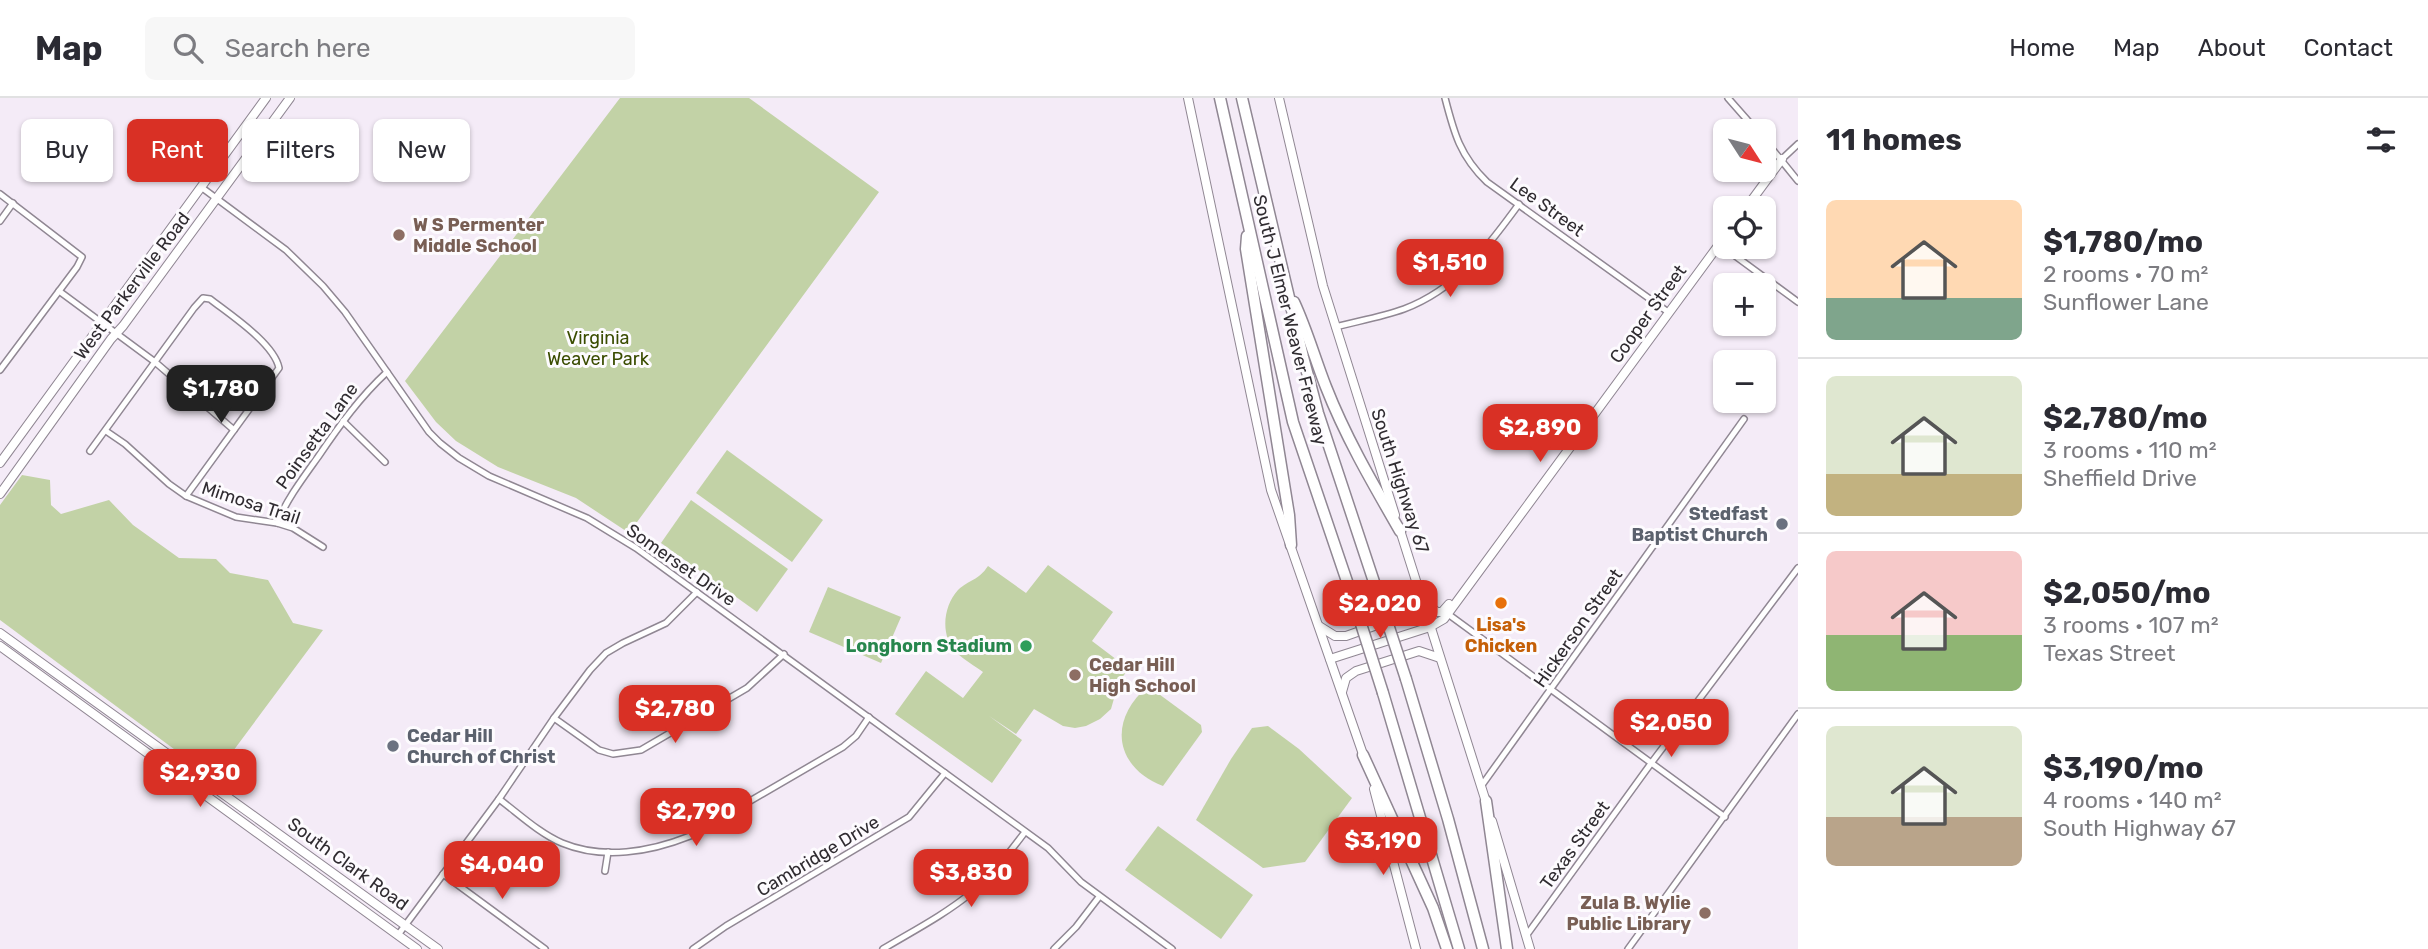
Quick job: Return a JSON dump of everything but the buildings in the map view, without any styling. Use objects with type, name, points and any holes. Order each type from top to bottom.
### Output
[{"type":"highway","name":"South J Elmer Weaver Freeway","points":[[1220,98],[1293,422],[1383,693],[1459,949]]},
{"type":"highway","name":"South J Elmer Weaver Freeway","points":[[1244,98],[1283,277],[1318,413],[1406,679],[1483,949]]},
{"type":"highway","points":[[1247,219],[1246,249],[1289,515],[1291,545]]},
{"type":"highway","points":[[1283,277],[1341,420],[1366,473],[1400,531]]},
{"type":"highway","points":[[1363,755],[1433,908],[1447,949]]},
{"type":"highway","points":[[1486,801],[1507,949]]},
{"type":"main road","name":"West Parkerville Road","points":[[0,463],[266,98]]},
{"type":"main road","name":"West Parkerville Road","points":[[0,494],[290,98]]},
{"type":"main road","points":[[1188,98],[1272,490],[1363,755],[1386,829],[1416,949]]},
{"type":"main road","name":"South Highway 67","points":[[1279,98],[1312,244],[1335,327],[1482,785],[1530,949]]},
{"type":"main road","points":[[1754,196],[1782,159]]},
{"type":"main road","name":"Cooper Street","points":[[1330,659],[1440,623],[1713,252]]},
{"type":"main road","points":[[1419,593],[1429,608],[1442,612],[1468,579],[1479,570]]},
{"type":"main road","points":[[1319,626],[1335,636],[1346,636],[1411,613],[1419,593]]},
{"type":"main road","name":"South Clark Road","points":[[0,633],[438,949]]},
{"type":"main road","name":"South Clark Road","points":[[0,646],[417,949]]},
{"type":"main road","points":[[1341,693],[1346,678],[1356,671],[1419,650],[1440,659]]},
{"type":"main road","points":[[259,835],[267,824]]},
{"type":"main road","points":[[335,890],[343,879]]},
{"type":"street","name":"Lee Street","points":[[1444,98],[1454,133],[1465,157],[1487,182],[1668,312]]},
{"type":"street","points":[[1728,98],[1746,119]]},
{"type":"street","points":[[1782,159],[1798,144]]},
{"type":"street","points":[[1776,152],[1798,181]]},
{"type":"street","name":"Somerset Drive","points":[[201,187],[286,250],[308,271],[345,312],[429,432],[459,458],[489,476],[586,518],[636,548],[1026,831],[1048,848],[1099,897],[1172,949]]},
{"type":"street","points":[[0,194],[82,257],[0,370]]},
{"type":"street","points":[[0,222],[13,203]]},
{"type":"street","points":[[1335,327],[1401,310],[1444,288],[1480,256],[1519,204]]},
{"type":"street","points":[[1739,259],[1798,302]]},
{"type":"street","points":[[59,291],[155,362],[234,430]]},
{"type":"street","points":[[90,451],[203,298],[210,299],[243,324],[274,356],[279,368],[186,496]]},
{"type":"street","name":"Poinsetta Lane","points":[[277,523],[285,504],[343,421],[364,394],[387,372]]},
{"type":"street","name":"Hickerson Street","points":[[1482,785],[1744,419]]},
{"type":"street","points":[[343,421],[385,462]]},
{"type":"street","name":"Mimosa Trail","points":[[107,431],[125,443],[186,496],[236,517],[293,528],[323,547]]},
{"type":"street","name":"Texas Street","points":[[1527,936],[1652,762],[1798,568]]},
{"type":"street","points":[[398,935],[590,670],[606,653],[666,623],[697,592]]},
{"type":"street","points":[[1448,614],[1725,817]]},
{"type":"street","points":[[554,718],[599,750],[613,754],[641,750],[747,688],[784,654]]},
{"type":"street","points":[[1628,949],[1798,715]]},
{"type":"street","points":[[499,799],[562,843],[608,852],[642,851],[662,847],[690,836],[843,747],[856,736],[869,717]]},
{"type":"street","name":"Cambridge Drive","points":[[693,949],[726,926],[909,817],[945,773]]},
{"type":"street","points":[[883,949],[973,892],[1026,831]]},
{"type":"street","points":[[605,871],[608,852]]},
{"type":"street","points":[[443,874],[545,949]]},
{"type":"street","points":[[1054,949],[1099,897]]},
{"type":"green space","name":"Virginia Weaver Park","points":[[620,98],[749,98],[879,192],[629,533],[576,498],[498,467],[456,441],[436,422],[405,381]]},
{"type":"green space","points":[[727,450],[823,520],[792,562],[696,493]]},
{"type":"green space","points":[[22,475],[50,480],[51,505],[61,514],[109,500],[133,525],[179,558],[216,559],[230,573],[268,580],[293,623],[323,630],[213,778],[0,620],[0,505]]},
{"type":"green space","points":[[691,500],[788,569],[757,612],[661,543]]},
{"type":"green space","name":"Longhorn Stadium","points":[[1048,565],[1113,612],[1092,641],[1129,669],[1119,681],[1111,709],[1086,726],[1063,726],[1034,709],[1016,734],[989,716],[1022,740],[992,783],[895,714],[926,671],[963,698],[983,672],[956,652],[947,638],[945,621],[949,604],[962,586],[981,575],[988,566],[1026,593]]},
{"type":"green space","points":[[828,587],[901,617],[881,663],[809,632]]},
{"type":"green space","points":[[1148,686],[1201,725],[1202,732],[1163,786],[1134,767],[1122,742],[1122,728],[1127,713],[1135,699]]},
{"type":"green space","points":[[1268,726],[1299,749],[1352,798],[1305,862],[1263,868],[1196,820],[1252,728]]},
{"type":"green space","points":[[1158,826],[1253,895],[1221,939],[1125,870]]},
{"type":"place","name":"W S Permenter Middle School","points":[[399,235]]},
{"type":"place","name":"Stedfast Baptist Church","points":[[1782,524]]},
{"type":"place","name":"Lisa's Chicken","points":[[1501,603]]},
{"type":"place","name":"Longhorn Stadium","points":[[1026,646]]},
{"type":"place","name":"Cedar Hill High School","points":[[1075,675]]},
{"type":"place","name":"Cedar Hill Church of Christ","points":[[393,746]]},
{"type":"place","name":"Zula B. Wylie Public Library","points":[[1705,913]]}]
